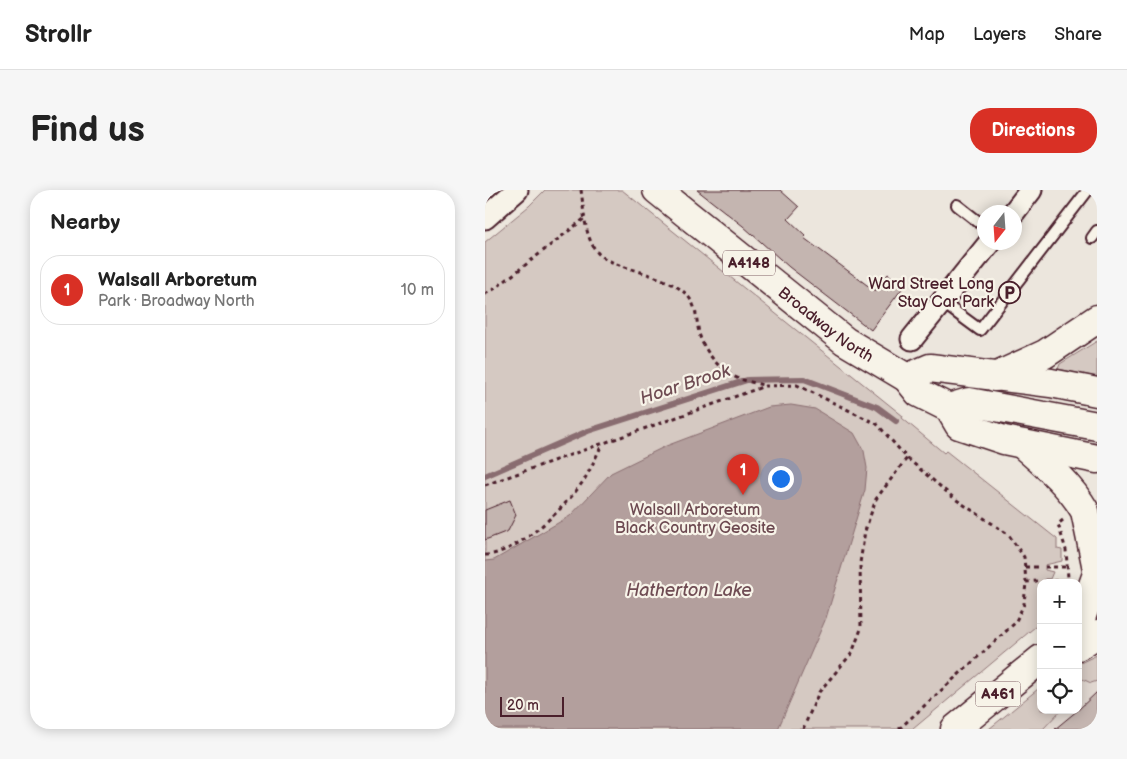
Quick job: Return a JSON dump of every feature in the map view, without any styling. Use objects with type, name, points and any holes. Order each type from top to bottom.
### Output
[{"type":"main road","name":"Broadway North","points":[[657,190],[845,341],[907,378],[919,393],[949,408],[959,425],[1022,444],[1097,459]]},
{"type":"main road","points":[[995,377],[1045,354],[1097,319]]},
{"type":"main road","points":[[907,378],[930,368],[1051,383],[1097,392]]},
{"type":"main road","points":[[949,408],[969,402],[1097,426]]},
{"type":"main road","points":[[1022,444],[1057,476],[1081,503],[1085,511],[1097,568]]},
{"type":"main road","points":[[1082,636],[1088,621],[1097,574]]},
{"type":"main road","name":"A461","points":[[955,729],[1037,661]]},
{"type":"street","points":[[485,218],[517,190]]},
{"type":"street","points":[[1019,205],[1031,190]]},
{"type":"street","points":[[912,339],[984,250]]},
{"type":"lane","points":[[942,302],[980,330],[1089,190]]},
{"type":"lane","points":[[957,205],[977,221]]},
{"type":"path","points":[[581,190],[585,218],[596,251],[602,257],[648,273],[676,286],[694,303],[699,334],[709,354],[730,374],[737,378],[765,386]]},
{"type":"path","points":[[485,294],[496,288],[585,218]]},
{"type":"path","points":[[485,485],[765,386],[797,385],[877,424],[907,458],[955,499],[1008,534],[1021,550],[1025,567],[1024,604],[1015,623],[899,729]]},
{"type":"path","points":[[485,555],[493,555],[508,548],[537,530],[554,514],[584,480],[602,444]]},
{"type":"path","points":[[803,729],[819,692],[852,653],[861,629],[860,563],[865,531],[876,500],[907,458]]},
{"type":"path","points":[[1025,567],[1037,567]]},
{"type":"path","points":[[1045,567],[1068,567],[1068,579]]},
{"type":"path","points":[[1026,582],[1037,581]]},
{"type":"shaded area","points":[[1097,655],[1097,729],[989,729],[1037,690],[1037,714],[1082,714],[1082,662]]},
{"type":"green space","name":"Walsall Arboretum Black Country Geosite","points":[[545,190],[622,190],[903,416],[902,418],[944,453],[946,451],[1057,539],[1057,549],[1062,550],[1062,561],[1045,565],[1045,570],[1053,572],[1050,579],[1037,579],[1037,625],[913,729],[485,729],[485,242],[529,206]]},
{"type":"green space","points":[[1097,341],[1097,377],[1058,369],[1060,364]]},
{"type":"green space","points":[[1097,655],[1097,681],[1091,683],[1082,679],[1082,662]]},
{"type":"green space","points":[[1037,690],[1037,714],[1057,714],[1043,729],[989,729]]},
{"type":"water","name":"Hatherton Lake","points":[[791,405],[815,409],[854,433],[864,451],[867,468],[865,490],[826,618],[778,729],[485,729],[485,561],[494,560],[570,516],[611,473],[666,446],[769,407]]},
{"type":"building","points":[[697,190],[780,190],[799,207],[788,219],[806,236],[804,238],[875,291],[888,274],[904,286],[871,330],[789,267],[743,226]]},
{"type":"building","points":[[510,500],[516,515],[508,531],[485,540],[485,510]]},
{"type":"building","points":[[1097,692],[1097,729],[1055,729],[1073,714],[1082,714],[1082,706]]},
{"type":"waterway","name":"Hoar Brook","points":[[485,476],[588,431],[747,380],[804,379],[877,407],[896,421]]},
{"type":"place","name":"Ward Street Long Stay Car Park","points":[[1010,292]]},
{"type":"place","name":"Walsall Arboretum","points":[[743,495]]}]
